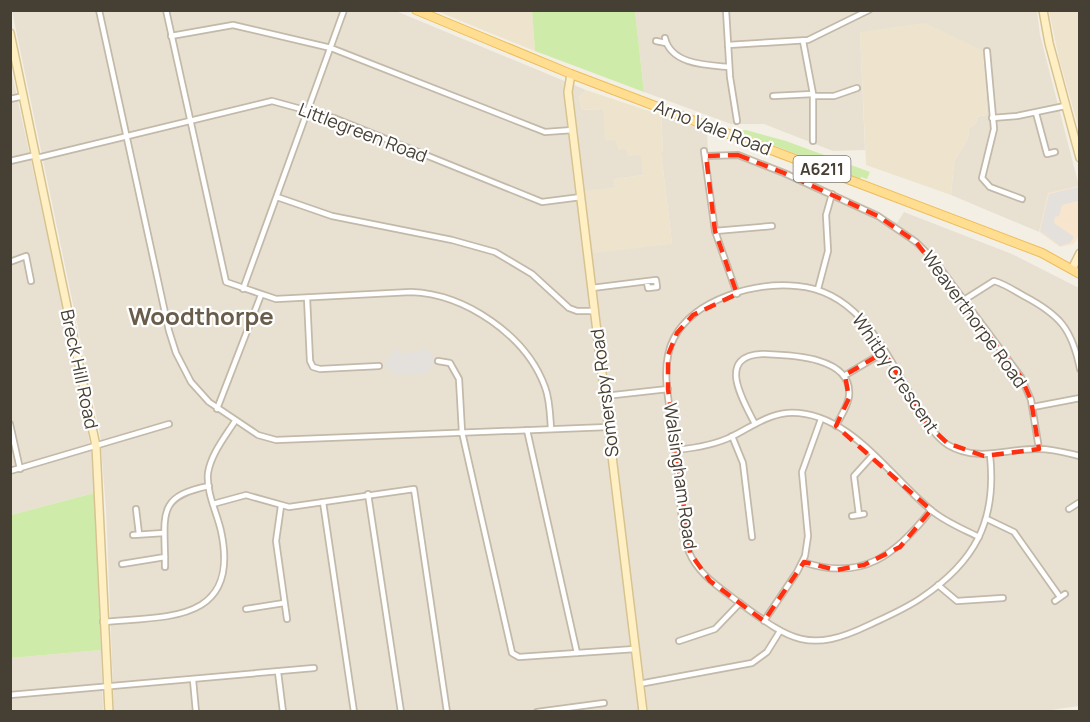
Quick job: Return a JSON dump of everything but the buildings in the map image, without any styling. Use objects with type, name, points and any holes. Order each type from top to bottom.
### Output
[{"type":"main road","name":"Arno Vale Road","points":[[416,10],[571,74],[1042,253],[1077,270]]},
{"type":"street","points":[[99,10],[168,331],[187,377],[199,393],[217,409],[262,436],[276,440],[608,427]]},
{"type":"street","points":[[166,10],[225,280],[252,293],[276,299],[422,293],[440,296],[465,305],[503,332],[533,365],[548,395],[551,429]]},
{"type":"street","points":[[243,289],[344,10]]},
{"type":"street","points":[[726,10],[729,67],[739,113],[737,121]]},
{"type":"street","points":[[728,45],[803,40],[816,37],[869,10]]},
{"type":"street","points":[[1043,10],[1065,106],[1080,158]]},
{"type":"street","points":[[171,36],[233,25],[331,48],[545,132],[573,130]]},
{"type":"street","name":"Breck Hill Road","points":[[10,33],[96,446],[109,711]]},
{"type":"street","points":[[656,41],[666,40],[676,54],[693,63],[729,67]]},
{"type":"street","points":[[803,40],[813,95],[813,141]]},
{"type":"street","points":[[987,51],[993,140],[982,178],[990,187],[1022,199]]},
{"type":"street","name":"Somersby Road","points":[[571,74],[568,92],[643,711]]},
{"type":"street","points":[[779,104],[776,96],[827,97],[857,88]]},
{"type":"street","points":[[846,91],[849,99]]},
{"type":"street","points":[[10,99],[24,96]]},
{"type":"street","name":"Littlegreen Road","points":[[10,161],[127,136],[269,101],[309,109],[542,202],[581,197]]},
{"type":"street","points":[[992,118],[1036,113],[1065,106]]},
{"type":"street","points":[[1036,113],[1047,154],[1054,152]]},
{"type":"street","name":"Weaverthorpe Road","points":[[737,294],[715,231],[705,153],[743,157],[832,194],[878,216],[909,236],[930,256],[1021,377],[1033,407],[1039,449]]},
{"type":"street","points":[[818,289],[828,251],[826,215],[832,194]]},
{"type":"street","points":[[277,197],[332,216],[490,250],[532,274],[569,308],[577,311],[594,310]]},
{"type":"street","points":[[715,231],[770,226],[769,234]]},
{"type":"street","points":[[24,249],[31,281]]},
{"type":"street","points":[[1077,270],[1080,253]]},
{"type":"street","points":[[10,262],[26,256]]},
{"type":"street","points":[[964,300],[994,281],[1036,302],[1057,317],[1066,327],[1074,342],[1080,369]]},
{"type":"street","points":[[592,288],[646,282]]},
{"type":"street","name":"Whitby Crescent","points":[[668,389],[668,355],[681,326],[707,306],[737,294],[778,286],[818,289],[836,296],[852,309],[884,352],[935,434],[960,450],[990,455],[1039,449],[1080,456]]},
{"type":"street","points":[[217,409],[261,295]]},
{"type":"street","points":[[308,298],[310,361],[313,367],[320,369],[379,366]]},
{"type":"street","points":[[844,376],[884,352]]},
{"type":"street","points":[[755,424],[735,383],[739,365],[749,357],[767,354],[826,362],[844,376],[849,398],[836,426]]},
{"type":"street","points":[[438,360],[450,363],[459,379],[462,432],[513,655],[519,657],[635,649]]},
{"type":"street","points":[[605,396],[668,389]]},
{"type":"street","name":"Walsingham Road","points":[[668,389],[690,553],[705,576],[764,621],[780,631],[808,641],[836,639],[911,605],[963,563],[987,519],[993,488],[990,455]]},
{"type":"street","points":[[1033,407],[1080,398]]},
{"type":"street","points":[[676,450],[696,448],[732,436],[769,417],[786,413],[803,414],[821,419],[836,426],[873,455],[931,510],[979,537]]},
{"type":"street","points":[[764,621],[803,562],[808,536],[802,472],[821,419]]},
{"type":"street","points":[[104,622],[187,613],[207,600],[222,577],[224,555],[209,486],[210,463],[235,421]]},
{"type":"street","points":[[10,424],[20,469]]},
{"type":"street","points":[[10,471],[169,424]]},
{"type":"street","points":[[527,430],[577,653]]},
{"type":"street","points":[[732,436],[743,463],[752,537]]},
{"type":"street","points":[[852,516],[861,515],[854,476],[873,455]]},
{"type":"street","points":[[165,562],[164,518],[171,500],[187,491],[209,486]]},
{"type":"street","points":[[213,504],[246,495],[281,506],[414,489],[447,711]]},
{"type":"street","points":[[369,494],[401,711]]},
{"type":"street","points":[[323,502],[354,711]]},
{"type":"street","points":[[1069,509],[1080,502]]},
{"type":"street","points":[[281,506],[276,537],[287,619]]},
{"type":"street","points":[[136,509],[135,534],[164,533]]},
{"type":"street","points":[[803,562],[836,570],[864,565],[900,547],[931,510]]},
{"type":"street","points":[[987,519],[1014,532],[1060,597]]},
{"type":"street","points":[[122,564],[172,560]]},
{"type":"street","points":[[938,585],[957,601],[1000,598],[999,605]]},
{"type":"street","points":[[246,609],[284,603]]},
{"type":"street","points":[[679,641],[715,629],[740,603]]},
{"type":"street","points":[[639,684],[752,663],[767,652],[780,631]]},
{"type":"street","points":[[10,695],[314,668]]},
{"type":"street","points":[[278,672],[283,711]]},
{"type":"street","points":[[193,680],[196,711]]},
{"type":"street","points":[[537,711],[604,703]]},
{"type":"highlighted area","points":[[738,155],[784,173],[878,216],[916,242],[1021,377],[1031,400],[1039,449],[984,456],[947,443],[929,426],[884,352],[845,375],[849,398],[836,426],[931,510],[900,547],[864,565],[836,570],[804,562],[764,621],[710,581],[690,553],[668,389],[668,355],[677,333],[693,315],[737,294],[715,231],[706,156]]},
{"type":"shaded area","points":[[12,11],[396,11],[586,90],[579,97],[582,110],[603,109],[616,140],[626,149],[642,155],[643,175],[614,179],[615,187],[672,244],[661,152],[663,151],[661,115],[707,131],[708,153],[739,152],[802,176],[897,223],[904,212],[1012,254],[1079,288],[1079,706],[1037,712],[114,711],[106,509],[100,434]]},
{"type":"shaded area","points":[[437,11],[532,11],[535,51],[490,33]]},
{"type":"shaded area","points":[[635,11],[1037,11],[1040,35],[1079,186],[1049,194],[1039,232],[951,195],[954,162],[968,138],[969,129],[977,122],[976,117],[987,115],[983,51],[860,32],[865,150],[833,151],[764,124],[731,124],[644,92]]},
{"type":"shaded area","points":[[1049,11],[1079,11],[1079,129],[1059,59]]},
{"type":"shaded area","points":[[925,23],[983,51],[987,115],[976,117],[977,122],[969,129],[968,138],[954,162],[951,195],[866,165],[860,32]]},
{"type":"shaded area","points":[[10,65],[76,366],[92,456],[94,493],[11,515]]},
{"type":"shaded area","points":[[586,90],[661,115],[663,151],[661,152],[672,244],[593,253],[585,191],[615,187],[613,179],[643,175],[641,155],[628,156],[626,149],[618,150],[616,140],[605,141],[603,109],[582,110],[579,97]]},
{"type":"shaded area","points":[[1079,186],[1079,235],[1074,244],[1060,247],[1039,232],[1048,193]]},
{"type":"shaded area","points":[[1078,187],[1078,201],[1062,205],[1059,216],[1055,217],[1054,223],[1074,237],[1070,243],[1060,246],[1040,231],[1049,194]]},
{"type":"shaded area","points":[[425,348],[433,356],[434,365],[425,374],[397,375],[386,367],[385,361],[395,350],[400,349],[400,353],[420,352],[420,349]]},
{"type":"shaded area","points":[[101,650],[103,711],[11,712],[11,658]]},
{"type":"green space","points":[[532,11],[635,11],[644,92],[535,51]]},
{"type":"green space","points":[[746,130],[786,141],[870,172],[867,179],[861,177],[860,179],[737,131]]},
{"type":"green space","points":[[94,493],[101,650],[11,658],[11,515]]},
{"type":"district","name":"Woodthorpe","points":[[201,315]]}]
